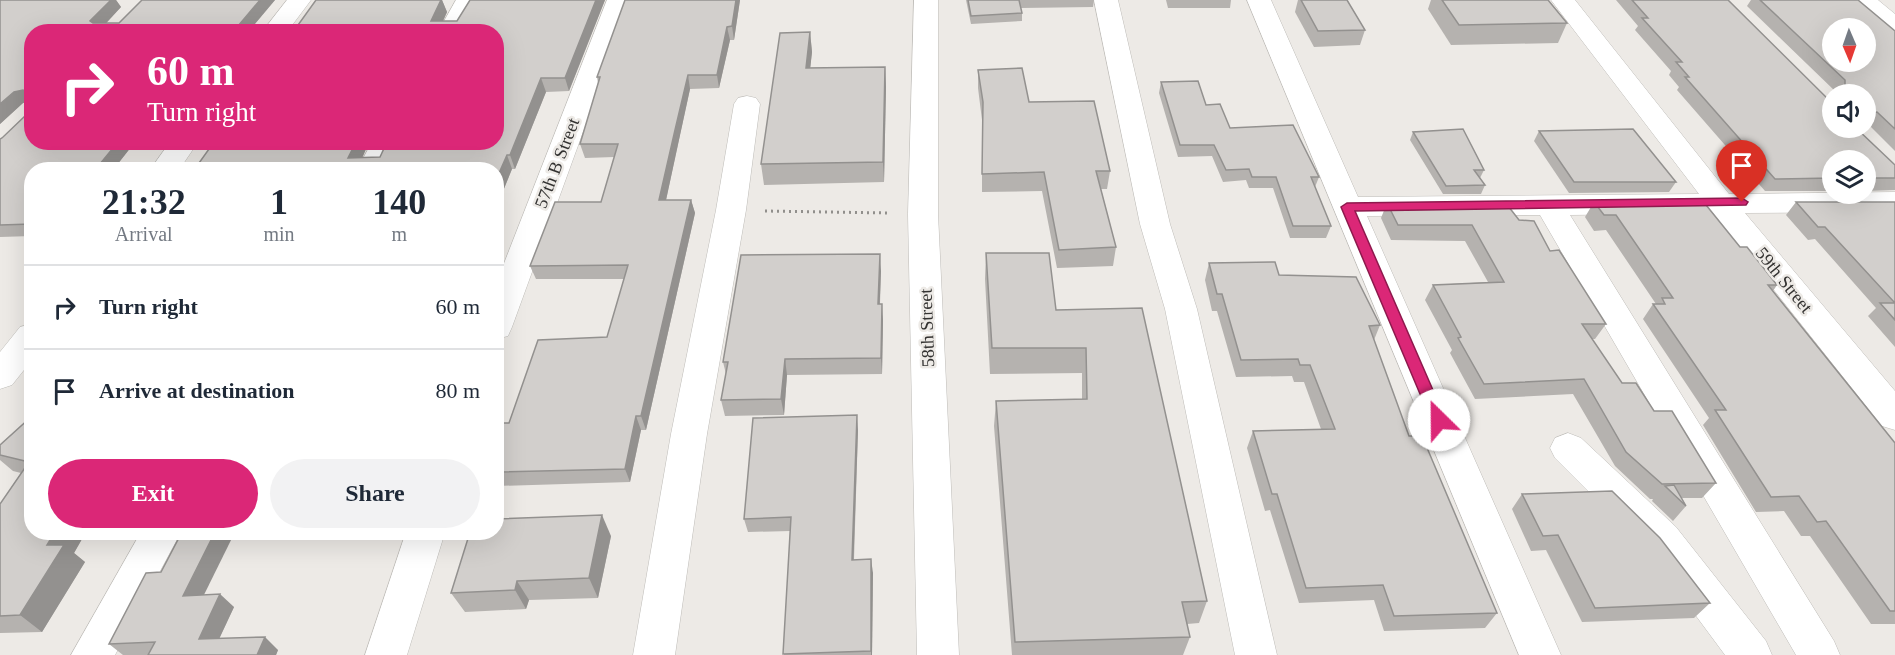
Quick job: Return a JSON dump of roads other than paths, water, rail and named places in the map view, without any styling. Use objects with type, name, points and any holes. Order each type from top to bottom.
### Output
[{"type":"street","points":[[280,24],[299,0]]},
{"type":"street","points":[[454,24],[468,0]]},
{"type":"street","name":"57th B Street","points":[[504,306],[620,0]]},
{"type":"street","name":"58th Street","points":[[926,0],[923,214],[938,655]]},
{"type":"street","points":[[1106,0],[1155,224],[1181,309],[1256,655]]},
{"type":"street","points":[[1259,0],[1540,655]]},
{"type":"street","name":"59th Street","points":[[1563,0],[1720,202],[1895,416]]},
{"type":"street","points":[[1864,0],[1895,26]]},
{"type":"street","points":[[654,655],[689,434],[731,210],[747,104]]},
{"type":"street","points":[[1347,207],[1895,202]]},
{"type":"street","points":[[1550,206],[1819,655]]},
{"type":"street","points":[[0,376],[24,346]]},
{"type":"street","points":[[1568,448],[1662,539],[1751,655]]},
{"type":"street","points":[[92,655],[157,540]]},
{"type":"street","points":[[386,655],[423,540]]}]
